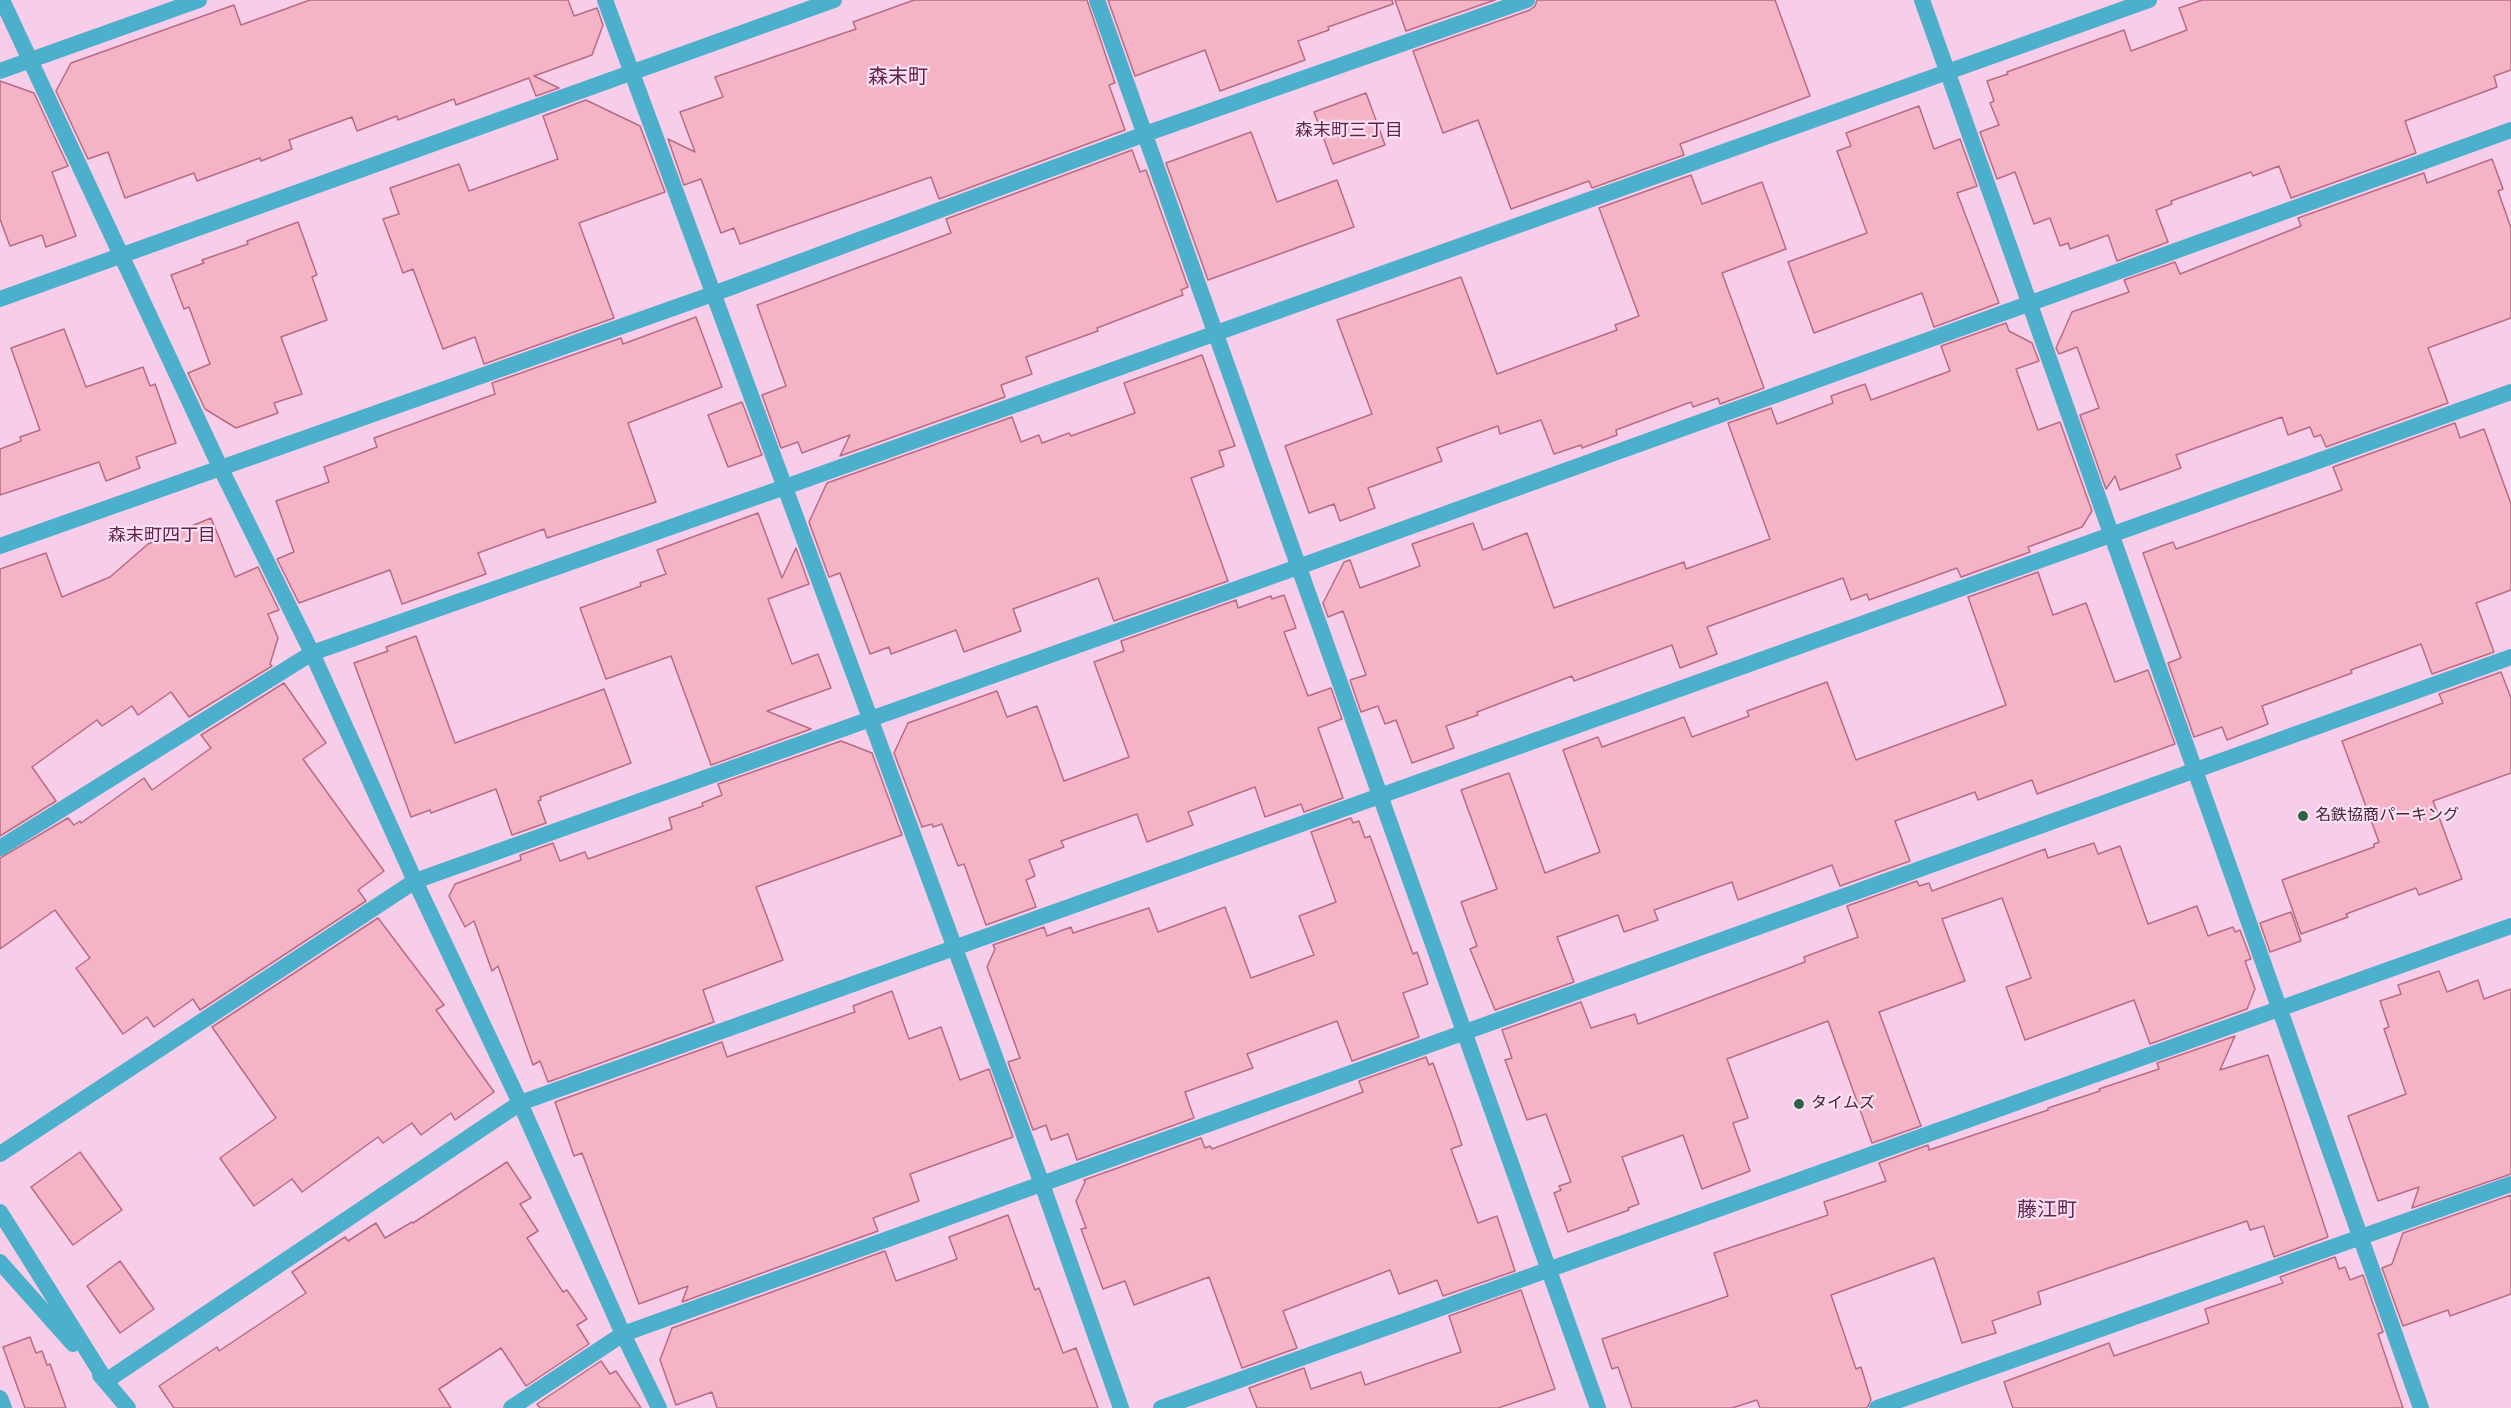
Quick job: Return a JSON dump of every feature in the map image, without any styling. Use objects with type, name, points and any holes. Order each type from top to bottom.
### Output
[{"type":"street","points":[[2,0],[220,467],[312,653],[415,881],[520,1103],[623,1334],[659,1408]]},
{"type":"street","points":[[0,71],[199,0]]},
{"type":"street","points":[[605,0],[956,948],[1121,1408]]},
{"type":"street","points":[[0,299],[834,0]]},
{"type":"street","points":[[1097,0],[1598,1408]]},
{"type":"street","points":[[0,546],[713,294],[1145,135],[1527,0]]},
{"type":"street","points":[[1922,0],[2421,1408]]},
{"type":"street","points":[[0,848],[312,653],[785,487],[2149,0]]},
{"type":"street","points":[[0,1154],[415,881],[1298,567],[2511,130]]},
{"type":"street","points":[[106,1381],[520,1103],[2511,392]]},
{"type":"street","points":[[512,1408],[623,1334],[2511,657]]},
{"type":"street","points":[[1161,1408],[2511,926]]},
{"type":"street","points":[[1877,1408],[2511,1184]]},
{"type":"street","points":[[0,1212],[106,1381]]},
{"type":"street","points":[[0,1262],[128,1408]]},
{"type":"street","points":[[0,1398],[4,1408]]},
{"type":"building","points":[[310,0],[568,0],[574,16],[597,8],[603,25],[592,55],[534,76],[559,88],[536,96],[529,78],[456,105],[454,99],[398,120],[397,116],[357,131],[352,117],[289,140],[292,149],[261,161],[260,158],[197,181],[194,173],[125,198],[108,152],[88,159],[56,91],[71,63],[234,5],[241,25]]},
{"type":"building","points":[[914,0],[1087,0],[1115,83],[1109,85],[1125,130],[939,199],[931,177],[740,244],[734,228],[721,233],[701,179],[684,185],[668,139],[695,152],[680,112],[723,97],[715,77],[856,29],[853,22]]},
{"type":"building","points":[[1108,0],[1392,0],[1393,4],[1328,27],[1329,30],[1298,41],[1305,60],[1220,91],[1205,50],[1135,76]]},
{"type":"building","points":[[1395,0],[1495,0],[1406,31]]},
{"type":"building","points":[[1537,0],[1775,0],[1810,96],[1680,144],[1684,155],[1592,188],[1589,181],[1511,209],[1478,120],[1443,133],[1413,51],[1530,10],[1535,6]]},
{"type":"building","points":[[2202,0],[2511,0],[2511,70],[2494,76],[2497,87],[2405,121],[2416,153],[2291,198],[2279,166],[2253,176],[2251,172],[2171,201],[2172,204],[2156,210],[2168,242],[2117,261],[2108,235],[2070,249],[2068,243],[2060,246],[2050,218],[2034,224],[2015,172],[1997,179],[1980,132],[1999,125],[1990,103],[1994,101],[1987,81],[2124,30],[2131,51],[2187,30],[2179,8]]},
{"type":"building","points":[[0,81],[34,93],[68,166],[52,172],[76,236],[46,247],[42,235],[10,246],[0,219]]},
{"type":"building","points":[[1366,93],[1385,145],[1333,164],[1314,112]]},
{"type":"building","points":[[586,100],[640,126],[665,192],[579,223],[614,318],[484,364],[475,337],[443,349],[413,269],[403,273],[383,219],[399,214],[390,188],[459,164],[469,191],[558,159],[543,116]]},
{"type":"building","points":[[1919,106],[1934,149],[1960,139],[1977,186],[1957,193],[1999,303],[1934,327],[1922,293],[1814,333],[1788,262],[1867,233],[1837,151],[1851,146],[1846,133]]},
{"type":"building","points":[[1251,132],[1277,202],[1337,180],[1354,227],[1208,280],[1166,163]]},
{"type":"building","points":[[1132,150],[1140,172],[1146,170],[1188,287],[1181,290],[1183,295],[1097,328],[1098,331],[1026,357],[1032,374],[1001,385],[1005,397],[840,456],[850,435],[802,453],[798,442],[781,448],[762,395],[786,386],[757,305],[951,233],[946,219]]},
{"type":"building","points":[[2492,159],[2503,189],[2498,191],[2511,228],[2511,318],[2428,348],[2448,403],[2326,447],[2321,435],[2314,437],[2310,427],[2288,435],[2282,417],[2176,455],[2181,468],[2120,490],[2115,476],[2106,489],[2080,415],[2099,408],[2077,347],[2059,354],[2056,348],[2072,312],[2129,292],[2124,280],[2175,262],[2180,274],[2301,226],[2298,218],[2424,173],[2427,183]]},
{"type":"building","points":[[1691,175],[1702,204],[1762,182],[1786,249],[1722,273],[1764,388],[1720,404],[1718,398],[1693,407],[1691,402],[1616,430],[1617,435],[1582,448],[1581,445],[1554,454],[1541,420],[1500,434],[1498,426],[1437,448],[1442,461],[1368,488],[1375,508],[1340,521],[1334,504],[1309,513],[1285,446],[1372,414],[1337,320],[1461,277],[1497,374],[1617,330],[1615,325],[1639,316],[1599,208]]},
{"type":"building","points":[[298,222],[317,275],[312,277],[327,320],[281,337],[302,394],[274,403],[278,413],[236,428],[205,409],[188,373],[210,364],[189,307],[184,309],[171,275],[204,263],[202,260],[248,244],[247,241]]},
{"type":"building","points":[[696,317],[722,387],[628,423],[656,502],[547,538],[544,529],[478,553],[486,574],[402,604],[390,570],[299,603],[277,559],[294,552],[276,501],[329,482],[324,467],[377,447],[374,438],[495,394],[492,383],[621,338],[623,344]]},
{"type":"building","points":[[2006,323],[2009,331],[2032,343],[2039,361],[2016,369],[2038,430],[2060,422],[2092,511],[2082,527],[2028,547],[2030,552],[1961,577],[1957,568],[1869,600],[1867,594],[1851,600],[1843,578],[1707,627],[1717,654],[1680,668],[1672,645],[1574,681],[1572,676],[1477,712],[1478,715],[1446,726],[1454,748],[1412,763],[1396,720],[1385,724],[1378,706],[1361,712],[1350,680],[1366,675],[1343,611],[1328,617],[1323,603],[1344,562],[1350,560],[1360,588],[1420,566],[1412,544],[1473,523],[1483,550],[1527,533],[1554,608],[1684,562],[1686,569],[1770,539],[1728,423],[1771,408],[1777,424],[1833,403],[1831,396],[1865,384],[1871,400],[1950,371],[1941,346]]},
{"type":"building","points":[[64,329],[86,387],[143,367],[150,386],[155,384],[176,443],[136,457],[140,468],[106,481],[99,462],[0,495],[0,449],[21,441],[20,437],[40,430],[11,348]]},
{"type":"building","points":[[1202,355],[1235,446],[1219,451],[1224,466],[1191,478],[1228,581],[1114,621],[1098,578],[1013,609],[1021,631],[964,652],[956,630],[891,654],[889,647],[870,654],[840,573],[829,577],[809,522],[827,483],[1012,417],[1021,442],[1039,435],[1042,443],[1069,433],[1071,436],[1135,413],[1124,383]]},
{"type":"building","points":[[742,402],[762,455],[728,467],[708,415]]},
{"type":"building","points":[[2455,423],[2460,438],[2484,429],[2511,504],[2511,590],[2476,603],[2494,652],[2432,674],[2421,644],[2351,670],[2352,673],[2262,706],[2268,724],[2227,740],[2222,727],[2194,737],[2168,663],[2181,658],[2143,553],[2173,542],[2176,549],[2342,490],[2333,467]]},
{"type":"building","points":[[758,513],[782,578],[796,548],[809,584],[768,599],[792,664],[818,654],[831,688],[767,711],[811,729],[711,765],[671,656],[606,679],[580,608],[641,586],[640,583],[666,574],[657,550]]},
{"type":"building","points":[[211,518],[235,577],[258,567],[279,610],[268,614],[278,638],[270,664],[272,666],[189,717],[171,692],[138,715],[132,706],[102,726],[97,720],[32,767],[56,801],[0,836],[0,569],[46,553],[62,597],[110,577],[148,544]]},
{"type":"building","points":[[2038,572],[2053,615],[2086,603],[2115,682],[2148,670],[2175,744],[2037,794],[2032,780],[1978,800],[1975,792],[1895,821],[1910,861],[1840,886],[1832,865],[1738,900],[1732,882],[1654,910],[1658,920],[1624,932],[1618,915],[1557,937],[1574,982],[1495,1010],[1470,949],[1477,946],[1461,902],[1497,889],[1461,790],[1509,773],[1545,873],[1600,852],[1563,750],[1598,737],[1602,747],[1684,717],[1692,737],[1749,716],[1747,711],[1827,682],[1856,760],[2006,705],[1968,597]]},
{"type":"building","points":[[1284,595],[1296,628],[1284,632],[1308,696],[1331,688],[1342,719],[1318,728],[1343,798],[1304,812],[1301,804],[1265,817],[1255,787],[1188,812],[1193,825],[1147,842],[1137,814],[1061,841],[1064,847],[1029,860],[1035,876],[1026,880],[1036,907],[986,925],[964,864],[958,866],[942,824],[922,827],[894,753],[908,723],[997,691],[1007,717],[1037,706],[1064,781],[1129,757],[1094,662],[1124,651],[1121,641],[1236,600],[1238,608],[1271,596],[1272,599]]},
{"type":"building","points":[[416,636],[455,743],[604,689],[631,763],[540,797],[541,800],[538,801],[546,823],[512,835],[496,789],[431,813],[430,810],[411,817],[354,663],[388,651],[386,647]]},
{"type":"building","points":[[2501,672],[2511,698],[2511,773],[2433,801],[2462,879],[2419,895],[2416,888],[2346,914],[2348,917],[2301,934],[2282,880],[2374,847],[2374,844],[2379,842],[2342,741],[2443,703],[2439,694]]},
{"type":"building","points":[[284,683],[326,743],[303,759],[384,871],[358,890],[366,901],[200,1010],[193,999],[154,1027],[147,1017],[123,1034],[76,968],[90,958],[55,910],[0,949],[0,858],[68,818],[74,825],[80,821],[81,823],[144,778],[152,790],[211,748],[201,735]]},
{"type":"building","points":[[841,741],[872,753],[902,835],[756,887],[783,960],[703,990],[714,1022],[548,1082],[540,1061],[533,1065],[498,966],[492,971],[474,921],[465,927],[449,896],[455,884],[521,860],[520,855],[553,843],[560,861],[585,852],[588,859],[672,829],[669,818],[703,806],[702,803],[722,795],[718,784]]},
{"type":"building","points":[[1351,818],[1353,823],[1359,821],[1365,838],[1370,836],[1413,954],[1417,952],[1428,984],[1403,993],[1419,1037],[1352,1061],[1337,1021],[1247,1054],[1253,1068],[1185,1092],[1194,1118],[1077,1160],[1068,1134],[1051,1140],[1046,1125],[1033,1130],[1008,1062],[1020,1058],[987,967],[995,949],[993,945],[1044,927],[1047,936],[1071,927],[1073,933],[1149,908],[1158,932],[1225,907],[1251,978],[1314,955],[1299,916],[1336,902],[1311,832]]},
{"type":"building","points":[[2094,843],[2098,854],[2120,846],[2148,924],[2197,906],[2208,936],[2233,927],[2235,932],[2240,930],[2251,959],[2245,961],[2255,989],[2247,1009],[2150,1044],[2134,1000],[2025,1040],[2006,987],[2031,978],[2002,898],[1942,919],[1965,981],[1879,1012],[1921,1126],[1872,1143],[1828,1021],[1727,1059],[1748,1118],[1733,1123],[1750,1171],[1702,1189],[1683,1135],[1622,1157],[1639,1204],[1628,1208],[1629,1210],[1568,1232],[1554,1193],[1561,1190],[1559,1186],[1571,1182],[1546,1114],[1527,1120],[1505,1060],[1512,1058],[1502,1030],[1581,1002],[1591,1028],[1635,1014],[1638,1024],[1805,962],[1804,957],[1858,937],[1847,906],[1917,881],[1919,886],[1929,883],[1932,891],[2045,849],[2048,858]]},
{"type":"building","points":[[2291,912],[2301,941],[2270,952],[2260,923]]},
{"type":"building","points":[[378,918],[444,1005],[436,1010],[494,1092],[455,1120],[451,1113],[421,1135],[412,1123],[383,1143],[378,1137],[302,1192],[292,1179],[254,1206],[220,1158],[276,1118],[212,1027]]},
{"type":"building","points":[[2439,971],[2447,992],[2478,980],[2484,999],[2511,989],[2511,1174],[2412,1208],[2419,1187],[2378,1201],[2348,1116],[2406,1094],[2384,1029],[2389,1027],[2380,1001],[2401,994],[2398,985]]},
{"type":"building","points":[[892,991],[909,1039],[941,1027],[960,1080],[989,1069],[1013,1137],[910,1174],[919,1201],[873,1218],[878,1231],[682,1302],[688,1286],[639,1304],[582,1153],[574,1156],[555,1102],[722,1042],[727,1057],[855,1012],[853,1006]]},
{"type":"building","points":[[2235,1036],[2220,1070],[2268,1055],[2328,1237],[2274,1257],[2264,1226],[2250,1230],[2247,1221],[2038,1292],[2041,1304],[1992,1321],[1996,1333],[1962,1343],[1934,1258],[1831,1295],[1856,1369],[1861,1367],[1871,1400],[1867,1408],[1760,1408],[1757,1400],[1732,1408],[1632,1408],[1618,1367],[1612,1369],[1602,1339],[1728,1296],[1714,1253],[1828,1215],[1824,1202],[1886,1181],[1879,1163],[1928,1145],[1929,1150],[2048,1110],[2048,1108],[2100,1091],[2099,1089],[2159,1069],[2157,1063]]},
{"type":"building","points":[[1426,1057],[1429,1065],[1433,1063],[1462,1145],[1451,1149],[1478,1223],[1497,1216],[1515,1271],[1443,1296],[1437,1280],[1399,1294],[1390,1270],[1283,1311],[1297,1348],[1242,1368],[1209,1277],[1134,1305],[1125,1281],[1103,1289],[1081,1229],[1086,1228],[1076,1201],[1084,1180],[1201,1138],[1205,1148],[1210,1146],[1212,1149],[1363,1092],[1359,1081]]},
{"type":"building","points":[[80,1152],[122,1210],[73,1245],[31,1187]]},
{"type":"building","points":[[507,1162],[531,1198],[520,1204],[538,1231],[527,1238],[563,1292],[567,1290],[587,1319],[577,1325],[589,1344],[526,1386],[501,1348],[439,1389],[451,1408],[174,1408],[159,1386],[217,1347],[219,1351],[306,1293],[292,1272],[345,1237],[348,1241],[376,1223],[385,1238],[413,1223]]},
{"type":"building","points":[[2511,1195],[2511,1294],[2450,1316],[2448,1310],[2403,1326],[2382,1268],[2392,1264],[2403,1233]]},
{"type":"building","points":[[1008,1215],[1035,1290],[1039,1288],[1063,1353],[1076,1348],[1098,1408],[717,1408],[712,1392],[676,1405],[660,1360],[672,1328],[885,1251],[896,1281],[957,1259],[949,1237]]},
{"type":"building","points":[[2335,1257],[2339,1269],[2345,1267],[2350,1280],[2363,1275],[2383,1332],[2378,1334],[2403,1408],[2013,1408],[2004,1382],[2109,1343],[2114,1356],[2209,1323],[2205,1309],[2283,1283],[2280,1277]]},
{"type":"building","points":[[120,1261],[154,1309],[120,1333],[87,1286]]},
{"type":"building","points":[[1521,1290],[1555,1389],[1498,1408],[1257,1408],[1249,1388],[1304,1368],[1311,1389],[1361,1372],[1365,1385],[1461,1352],[1449,1316]]},
{"type":"building","points":[[30,1337],[36,1353],[42,1351],[47,1365],[50,1364],[66,1408],[25,1408],[3,1347]]},
{"type":"building","points":[[601,1361],[610,1374],[616,1371],[641,1408],[540,1408],[537,1404]]},
{"type":"place","name":"名鉄協商パーキング","points":[[2303,816]]},
{"type":"place","name":"タイムズ","points":[[1799,1104]]},
{"type":"district","name":"森末町","points":[[898,78]]},
{"type":"district","name":"森末町三丁目","points":[[1349,131]]},
{"type":"district","name":"森末町四丁目","points":[[162,536]]},
{"type":"district","name":"藤江町","points":[[2047,1211]]}]
